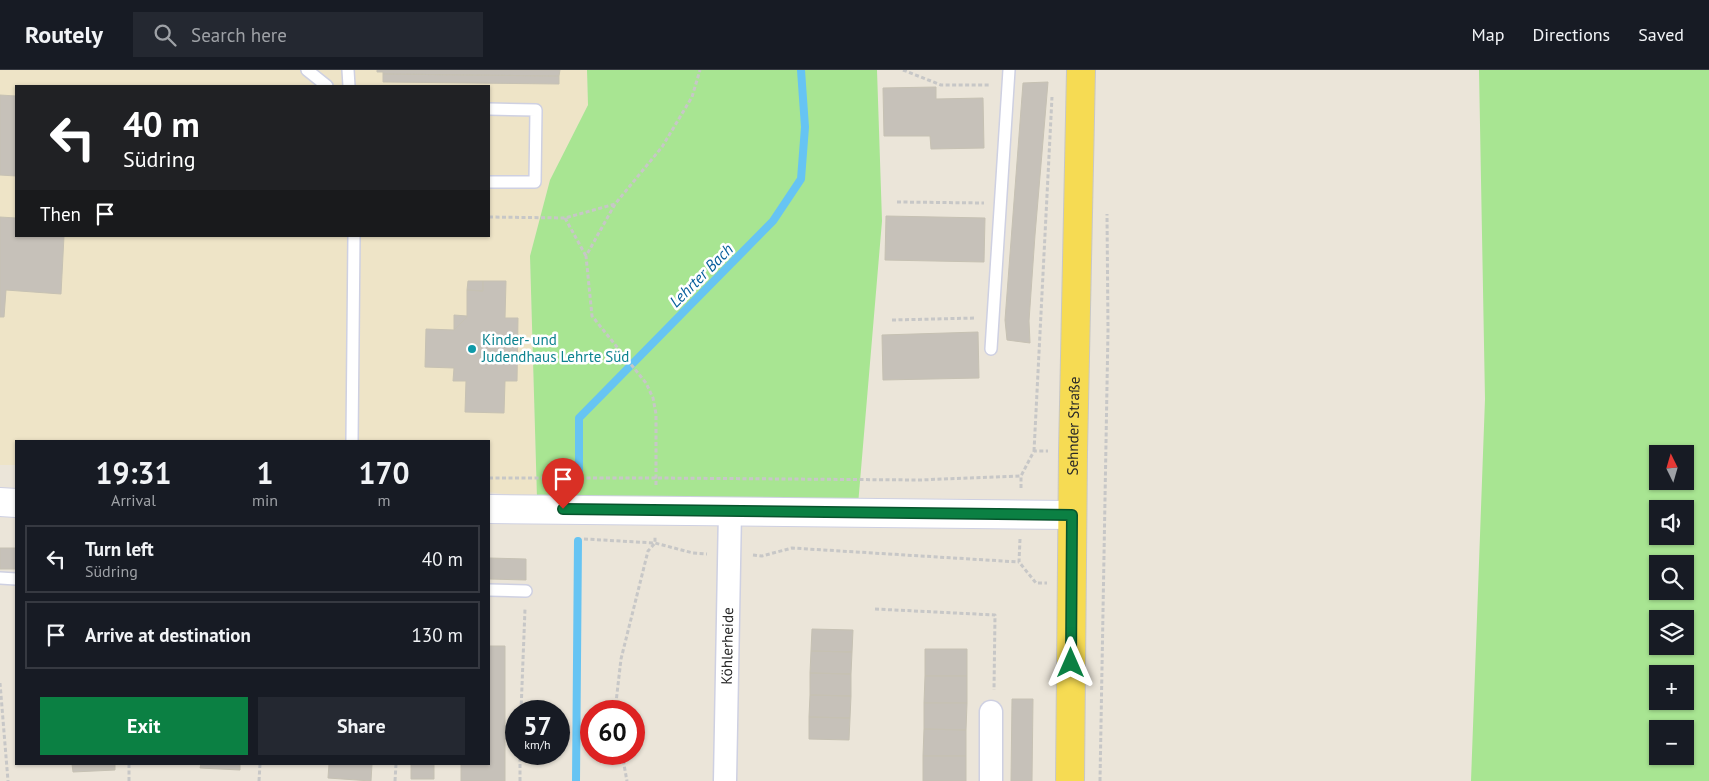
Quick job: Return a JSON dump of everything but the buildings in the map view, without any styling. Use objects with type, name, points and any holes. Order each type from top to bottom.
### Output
[{"type":"main road","name":"Sehnder Straße","points":[[1070,781],[1072,515],[1081,70]]},
{"type":"street","points":[[0,502],[15,502]]},
{"type":"street","points":[[490,509],[1072,515]]},
{"type":"street","name":"Köhlerheide","points":[[725,781],[730,510]]},
{"type":"street","points":[[991,712],[991,781]]},
{"type":"lane","points":[[307,70],[326,85]]},
{"type":"lane","points":[[348,70],[349,85]]},
{"type":"lane","points":[[992,349],[1008,70]]},
{"type":"lane","points":[[490,109],[536,110],[535,182],[490,182]]},
{"type":"lane","points":[[352,440],[354,237]]},
{"type":"lane","points":[[0,578],[15,579]]},
{"type":"lane","points":[[490,590],[526,591]]},
{"type":"path","points":[[586,256],[615,204],[662,147],[692,97],[700,70]]},
{"type":"path","points":[[903,70],[941,85],[1008,85]]},
{"type":"path","points":[[1034,451],[1051,102],[1053,94]]},
{"type":"path","points":[[897,202],[1000,203]]},
{"type":"path","points":[[490,217],[565,218],[615,204]]},
{"type":"path","points":[[1100,781],[1108,330],[1107,210]]},
{"type":"path","points":[[565,218],[586,256],[592,316],[646,383],[653,398],[656,414],[655,544],[648,551],[623,650],[616,700]]},
{"type":"path","points":[[892,320],[993,318]]},
{"type":"path","points":[[490,478],[919,480],[1021,476]]},
{"type":"path","points":[[521,700],[523,622],[526,591]]},
{"type":"path","points":[[875,609],[995,615],[994,700],[991,712]]},
{"type":"path","points":[[0,683],[8,781]]},
{"type":"path","points":[[129,765],[130,781]]},
{"type":"path","points":[[259,781],[260,765]]},
{"type":"path","points":[[395,781],[396,765]]},
{"type":"path","points":[[520,765],[520,781]]},
{"type":"path","points":[[624,765],[627,781]]},
{"type":"shaded area","points":[[0,70],[587,70],[588,105],[550,180],[530,256],[537,499],[490,492],[490,440],[15,440],[15,465],[0,465]]},
{"type":"green space","points":[[587,70],[877,70],[882,221],[858,505],[537,499],[530,256],[550,180],[588,105]]},
{"type":"green space","points":[[1479,70],[1709,70],[1709,781],[1471,781],[1485,399]]},
{"type":"waterway","name":"Lehrter Bach","points":[[579,480],[579,418],[773,221],[801,179],[805,127],[801,70]]},
{"type":"waterway","name":"Lehrter Bach","points":[[576,781],[578,541]]},
{"type":"place","name":"Kinder- und Judendhaus Lehrte Süd","points":[[472,349]]},
{"type":"route","points":[[563,509],[1072,515],[1071,663]]}]
